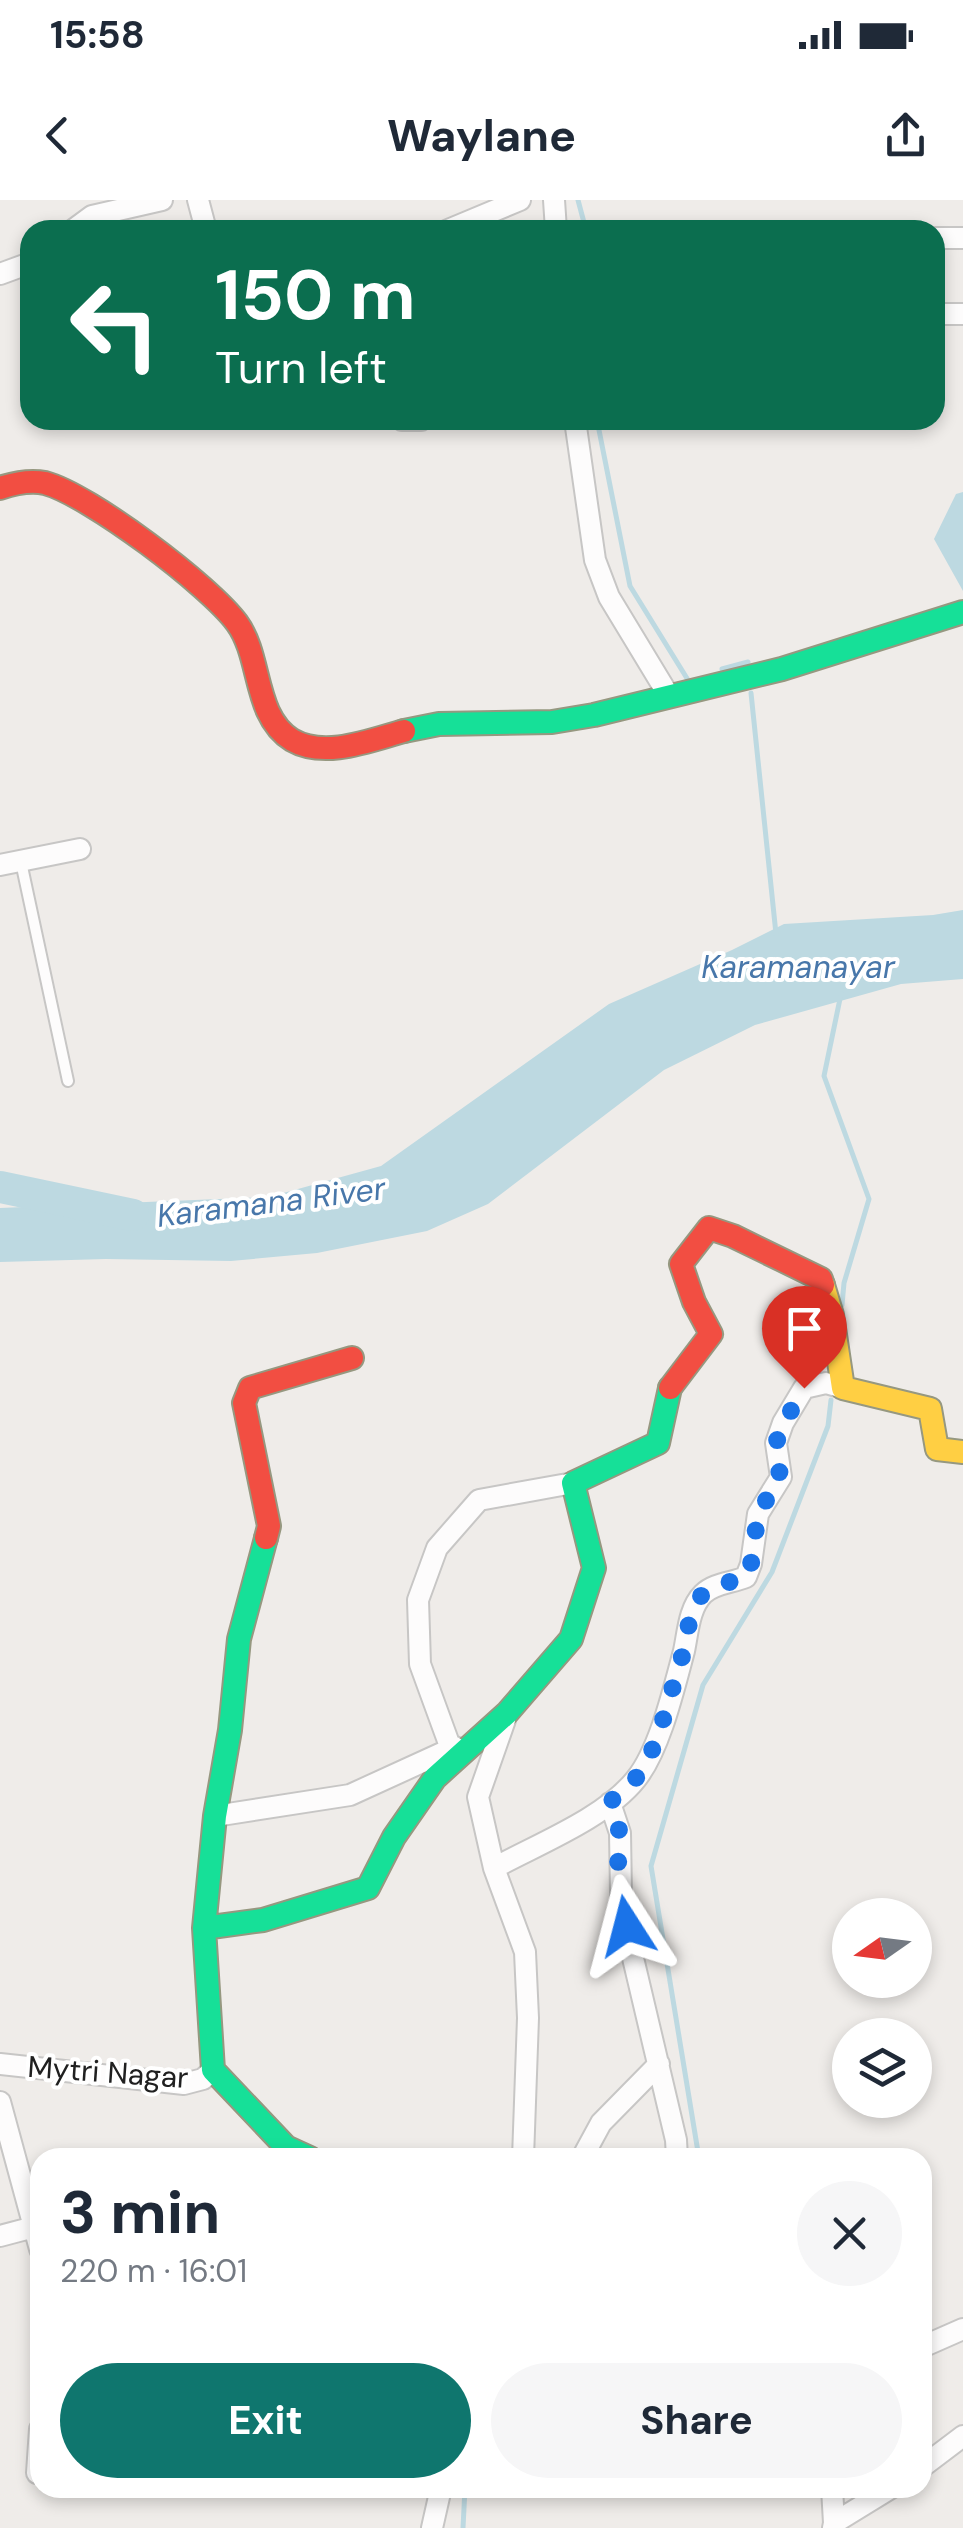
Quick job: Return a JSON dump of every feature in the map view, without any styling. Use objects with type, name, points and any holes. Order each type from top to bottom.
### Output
[{"type":"street","points":[[87,220],[162,200]]},
{"type":"street","points":[[472,220],[520,200]]},
{"type":"street","points":[[577,430],[595,560],[609,597],[669,696]]},
{"type":"street","points":[[0,488],[27,480],[54,486],[102,512],[190,580],[237,621],[254,652],[272,722],[291,740],[310,748],[383,738],[435,724],[562,721],[704,690],[963,612]]},
{"type":"street","points":[[10,863],[80,849]]},
{"type":"street","points":[[451,1749],[420,1664],[418,1600],[438,1548],[479,1500],[574,1483],[658,1443],[667,1393],[711,1334],[694,1302],[681,1264],[709,1228],[821,1279],[832,1315],[843,1388]]},
{"type":"street","points":[[288,2148],[213,2070],[204,1928],[238,1639],[269,1526],[244,1403],[250,1388],[259,1383],[352,1358]]},
{"type":"street","points":[[494,1868],[610,1802],[636,1778],[656,1743],[690,1618],[702,1594],[746,1577],[758,1514],[780,1477],[776,1443],[804,1388],[826,1383],[930,1408],[937,1449],[963,1452]]},
{"type":"street","points":[[204,1928],[263,1920],[368,1888],[394,1838],[435,1778],[507,1714],[571,1639],[594,1568],[574,1483]]},
{"type":"street","points":[[215,1816],[350,1795],[451,1749],[507,1714]]},
{"type":"street","points":[[507,1714],[478,1797],[494,1868],[525,1952],[528,2018],[523,2148]]},
{"type":"street","points":[[610,1802],[620,1833],[618,1865],[624,1910],[676,2148]]},
{"type":"street","name":"Mytri Nagar","points":[[0,2064],[184,2084],[203,2079],[213,2070]]},
{"type":"street","points":[[587,2148],[600,2123],[659,2064]]},
{"type":"street","points":[[0,2102],[30,2212]]},
{"type":"street","points":[[0,2236],[30,2228]]},
{"type":"street","points":[[932,2343],[963,2329]]},
{"type":"street","points":[[932,2459],[963,2436]]},
{"type":"street","points":[[432,2528],[439,2498]]},
{"type":"street","points":[[832,2498],[833,2525]]},
{"type":"street","points":[[833,2525],[875,2498]]},
{"type":"lane","points":[[10,863],[68,1080]]},
{"type":"water","points":[[963,492],[963,591],[934,539],[956,494]]},
{"type":"water","name":"Karamanayar","points":[[963,910],[963,979],[901,984],[755,1025],[664,1070],[488,1204],[427,1231],[317,1253],[231,1261],[0,1262],[0,1208],[269,1197],[381,1166],[609,1004],[784,924]]},
{"type":"waterway","points":[[578,200],[583,220]]},
{"type":"waterway","points":[[599,430],[630,586],[688,680]]},
{"type":"waterway","points":[[722,669],[748,662]]},
{"type":"waterway","name":"Karamanayar","points":[[751,693],[776,934]]},
{"type":"waterway","name":"Karamanayar","points":[[841,994],[824,1076],[869,1199],[844,1283],[842,1305]]},
{"type":"waterway","name":"Karamana River","points":[[0,1187],[133,1215]]},
{"type":"waterway","points":[[697,2148],[651,1866],[703,1685],[772,1572],[828,1426],[831,1400]]},
{"type":"waterway","points":[[463,2528],[464,2498]]},
{"type":"traffic: fast","points":[[404,731],[439,724],[552,722],[594,715],[782,669],[963,612]]},
{"type":"traffic: fast","points":[[204,1928],[263,1920],[368,1888],[394,1837],[435,1778],[507,1713],[571,1639],[594,1568],[573,1483],[658,1443],[670,1388]]},
{"type":"traffic: fast","points":[[266,1538],[239,1639],[204,1928],[213,2070],[288,2148]]},
{"type":"traffic: slow","points":[[823,1285],[832,1315],[843,1388],[930,1409],[937,1449],[963,1452]]},
{"type":"traffic: jam","points":[[0,488],[34,482],[65,491],[148,544],[202,587],[237,623],[251,652],[270,716],[292,740],[333,748],[404,731]]},
{"type":"traffic: jam","points":[[670,1388],[711,1334],[694,1302],[681,1264],[709,1228],[821,1279],[823,1285]]},
{"type":"traffic: jam","points":[[266,1538],[269,1526],[244,1403],[250,1388],[352,1358]]},
{"type":"route","points":[[627,1926],[618,1865],[620,1833],[610,1802],[636,1778],[656,1743],[690,1618],[702,1594],[746,1577],[758,1514],[780,1477],[776,1443],[804,1388]]}]
